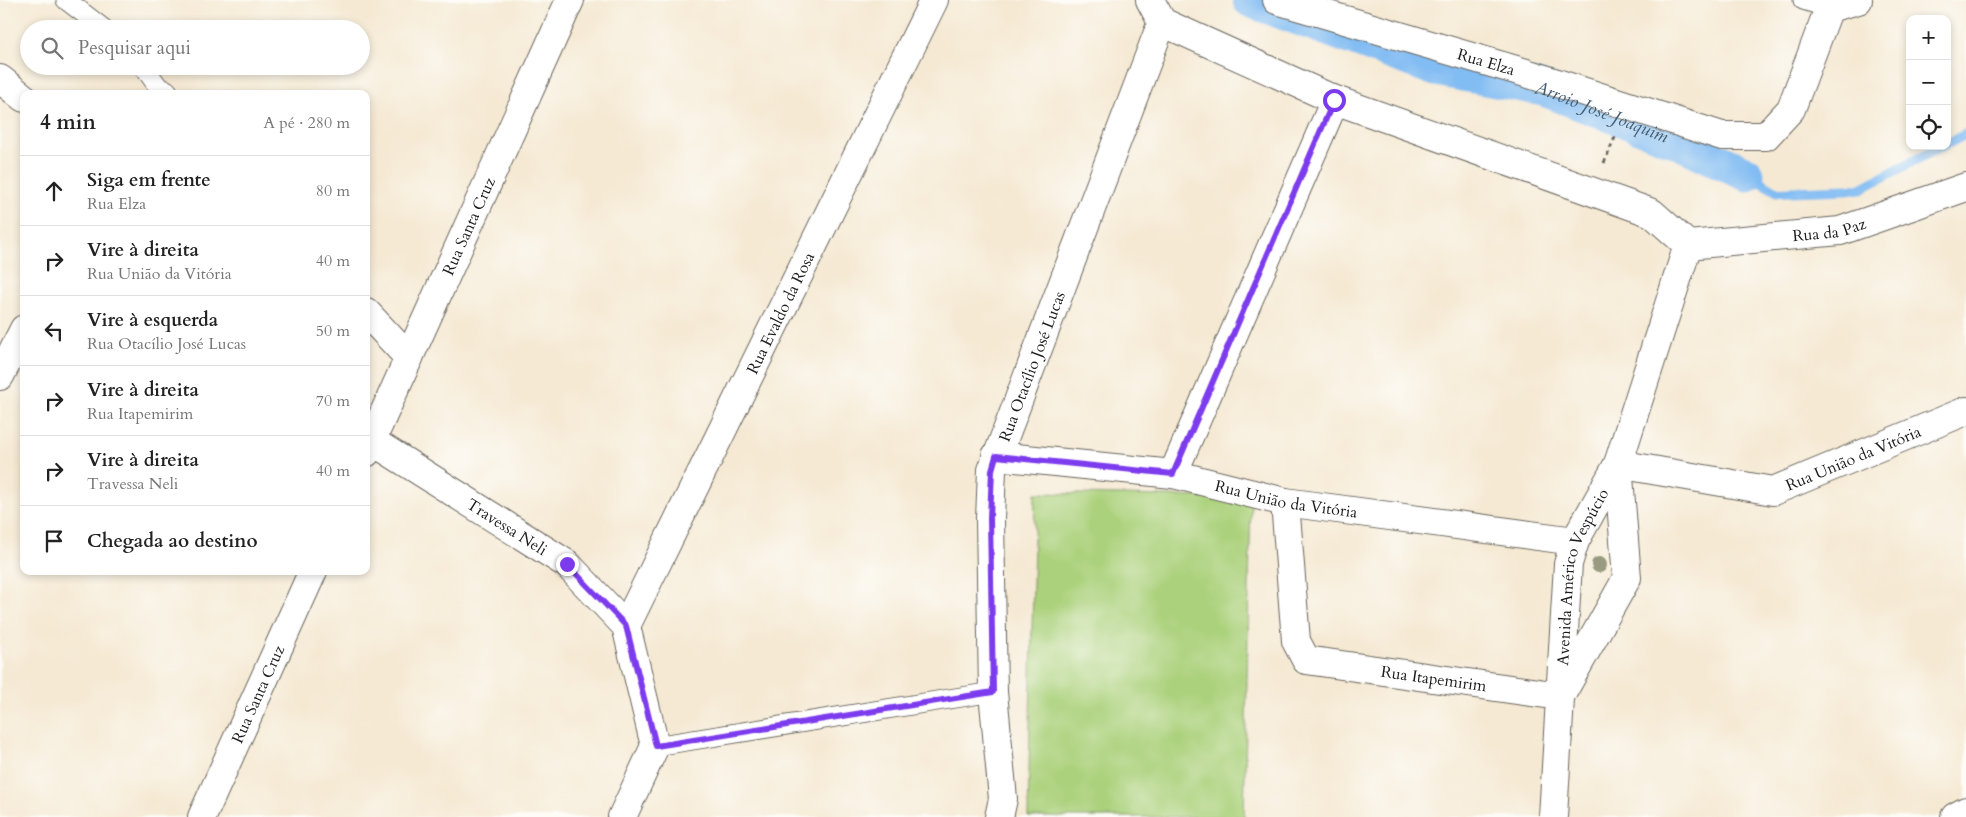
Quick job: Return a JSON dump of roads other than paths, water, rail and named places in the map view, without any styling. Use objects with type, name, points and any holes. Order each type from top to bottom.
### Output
[{"type":"street","name":"Rua Santa Cruz","points":[[370,445],[570,0]]},
{"type":"street","name":"Rua Evaldo da Rosa","points":[[626,626],[934,0]]},
{"type":"street","name":"Rua Elza","points":[[1277,0],[1526,73],[1722,136],[1766,136],[1791,109],[1848,3]]},
{"type":"street","points":[[1156,11],[1334,100],[1652,213],[1688,245]]},
{"type":"street","name":"Rua Otacílio José Lucas","points":[[999,817],[1003,799],[993,692],[990,518],[992,470],[1156,11]]},
{"type":"street","points":[[0,79],[20,95]]},
{"type":"street","points":[[1173,474],[1334,100]]},
{"type":"street","name":"Rua da Paz","points":[[1688,245],[1840,231],[1966,187]]},
{"type":"street","name":"Avenida Américo Vespúcio","points":[[1553,817],[1568,564],[1575,541],[1618,464],[1688,245]]},
{"type":"street","points":[[370,316],[409,358]]},
{"type":"street","points":[[0,376],[20,337]]},
{"type":"street","name":"Rua União da Vitória","points":[[1618,464],[1773,490],[1966,411]]},
{"type":"street","name":"Travessa Neli","points":[[370,448],[567,564],[626,626],[656,746]]},
{"type":"street","name":"Rua União da Vitória","points":[[996,456],[1173,474],[1285,502],[1575,541]]},
{"type":"street","name":"Avenida Américo Vespúcio","points":[[1560,696],[1627,578],[1618,464]]},
{"type":"street","name":"Rua Itapemirim","points":[[1285,502],[1296,641],[1306,660],[1560,696]]},
{"type":"street","name":"Rua Santa Cruz","points":[[202,817],[311,575]]},
{"type":"street","points":[[622,817],[656,746]]},
{"type":"street","points":[[1955,817],[1966,811]]},
{"type":"lane","points":[[66,0],[92,20]]},
{"type":"lane","points":[[1803,0],[1848,3]]},
{"type":"lane","points":[[150,75],[161,90]]},
{"type":"lane","points":[[656,746],[993,692]]},
{"type":"waterway","name":"Arroio José Joaquim","points":[[1250,0],[1436,69],[1544,89],[1677,141],[1747,174]]},
{"type":"waterway","name":"Arroio José Joaquim","points":[[1951,142],[1966,134]]},
{"type":"waterway","name":"Arroio José Joaquim","points":[[1747,174],[1778,192],[1860,189],[1934,150]]}]
